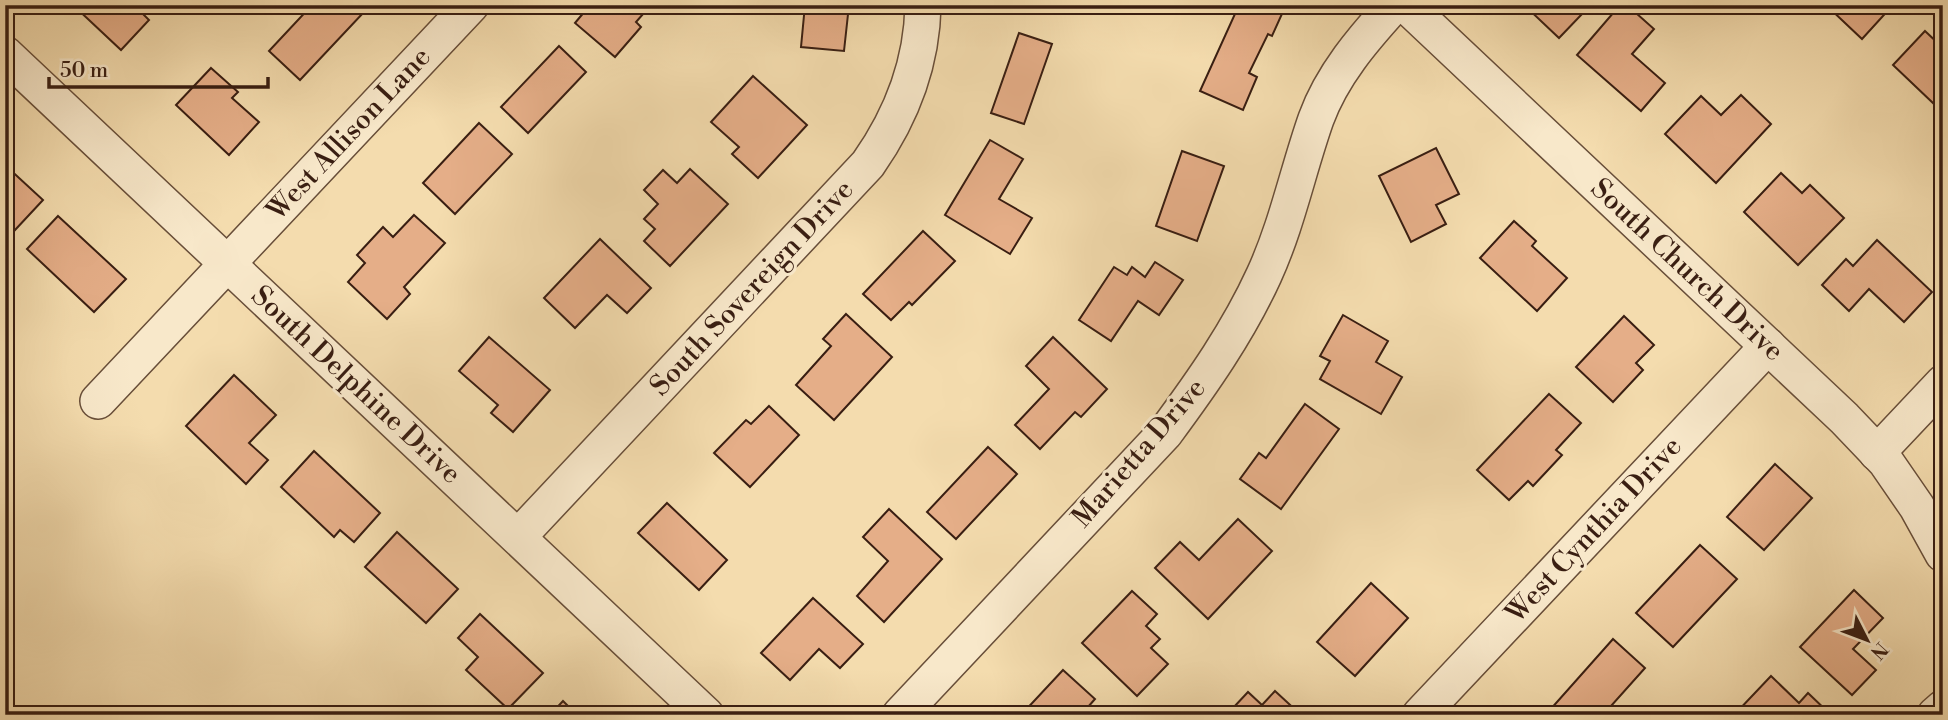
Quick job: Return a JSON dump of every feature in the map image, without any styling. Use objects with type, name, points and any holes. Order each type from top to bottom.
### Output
[{"type":"street","name":"West Allison Lane","points":[[98,401],[471,5]]},
{"type":"street","name":"South Sovereign Drive","points":[[518,537],[868,164],[885,139],[910,86],[917,60],[923,5]]},
{"type":"street","name":"Marietta Drive","points":[[900,715],[1165,433],[1196,391],[1232,337],[1264,275],[1286,217],[1317,117],[1335,80],[1369,32],[1394,5]]},
{"type":"street","name":"South Church Drive","points":[[1406,5],[1768,346],[1886,462],[1917,507],[1943,554]]},
{"type":"street","name":"South Delphine Drive","points":[[5,54],[706,715]]},
{"type":"street","name":"West Cynthia Drive","points":[[1420,715],[1768,346]]},
{"type":"street","points":[[1877,453],[1943,383]]},
{"type":"street","points":[[1935,715],[1943,708]]},
{"type":"building","points":[[73,5],[134,5],[149,20],[121,50]]},
{"type":"building","points":[[312,5],[357,5],[364,12],[300,80],[269,51]]},
{"type":"building","points":[[590,5],[651,5],[636,22],[641,27],[615,57],[575,23]]},
{"type":"building","points":[[805,5],[849,5],[844,51],[801,47]]},
{"type":"building","points":[[1009,5],[1044,5],[1044,6],[1009,8]]},
{"type":"building","points":[[1239,5],[1286,5],[1272,36],[1268,34],[1249,73],[1257,77],[1243,110],[1200,91]]},
{"type":"building","points":[[1524,5],[1575,5],[1583,13],[1559,38]]},
{"type":"building","points":[[1620,5],[1627,5],[1654,29],[1632,54],[1665,83],[1641,111],[1577,55]]},
{"type":"building","points":[[1826,5],[1893,5],[1862,39]]},
{"type":"building","points":[[1925,31],[1943,48],[1943,98],[1940,96],[1933,103],[1893,65]]},
{"type":"building","points":[[1019,33],[1052,44],[1024,124],[991,113]]},
{"type":"building","points":[[559,46],[586,72],[528,133],[501,107]]},
{"type":"building","points":[[211,68],[238,92],[232,98],[259,122],[229,155],[176,105]]},
{"type":"building","points":[[753,76],[807,125],[758,178],[732,154],[739,147],[711,122]]},
{"type":"building","points":[[1741,95],[1771,124],[1716,183],[1665,134],[1701,96],[1721,115]]},
{"type":"building","points":[[479,123],[512,154],[455,214],[423,183]]},
{"type":"building","points":[[990,140],[1023,159],[999,199],[1032,218],[1010,254],[945,215]]},
{"type":"building","points":[[1436,148],[1459,194],[1436,205],[1446,224],[1411,242],[1379,176]]},
{"type":"building","points":[[1182,151],[1224,166],[1197,241],[1156,226]]},
{"type":"building","points":[[5,165],[43,200],[15,230],[5,221]]},
{"type":"building","points":[[690,169],[728,204],[670,266],[644,241],[655,229],[644,219],[658,204],[644,190],[663,170],[677,183]]},
{"type":"building","points":[[1781,173],[1802,193],[1810,185],[1844,218],[1798,265],[1744,212]]},
{"type":"building","points":[[414,215],[445,243],[404,287],[410,294],[387,319],[348,282],[365,263],[357,255],[383,227],[393,237]]},
{"type":"building","points":[[58,216],[126,279],[94,312],[27,249]]},
{"type":"building","points":[[1514,221],[1536,241],[1532,246],[1567,278],[1537,311],[1480,258]]},
{"type":"building","points":[[923,231],[955,261],[912,305],[909,302],[891,320],[863,294]]},
{"type":"building","points":[[600,239],[651,288],[627,313],[607,295],[575,328],[544,298]]},
{"type":"building","points":[[1877,240],[1932,292],[1904,322],[1869,289],[1849,311],[1822,285],[1846,259],[1853,266]]},
{"type":"building","points":[[1155,262],[1183,280],[1159,315],[1138,301],[1111,341],[1079,320],[1114,267],[1127,275],[1132,267],[1145,277]]},
{"type":"building","points":[[846,314],[892,357],[834,420],[796,385],[831,346],[823,339]]},
{"type":"building","points":[[1343,315],[1388,341],[1376,362],[1402,377],[1381,414],[1320,379],[1330,361],[1320,356]]},
{"type":"building","points":[[1624,316],[1654,345],[1636,363],[1643,370],[1613,402],[1576,367]]},
{"type":"building","points":[[489,337],[550,390],[513,432],[491,413],[498,405],[459,371]]},
{"type":"building","points":[[1053,337],[1107,389],[1081,417],[1075,412],[1040,449],[1015,425],[1049,389],[1026,366]]},
{"type":"building","points":[[234,375],[276,415],[249,443],[268,460],[246,484],[186,426]]},
{"type":"building","points":[[1549,394],[1581,423],[1556,450],[1562,455],[1533,486],[1528,481],[1509,500],[1477,470]]},
{"type":"building","points":[[1305,404],[1339,429],[1281,509],[1240,479],[1259,453],[1266,458]]},
{"type":"building","points":[[769,406],[799,435],[750,487],[714,453],[746,420],[751,424]]},
{"type":"building","points":[[988,447],[1017,474],[956,539],[927,512]]},
{"type":"building","points":[[314,451],[380,513],[354,542],[340,530],[334,537],[281,487]]},
{"type":"building","points":[[1775,464],[1812,498],[1764,550],[1727,517]]},
{"type":"building","points":[[667,503],[727,560],[699,590],[638,533]]},
{"type":"building","points":[[889,509],[942,559],[884,622],[857,596],[888,561],[863,537]]},
{"type":"building","points":[[1238,519],[1272,551],[1208,619],[1155,568],[1180,542],[1199,560]]},
{"type":"building","points":[[397,532],[458,589],[426,623],[365,567]]},
{"type":"building","points":[[1700,545],[1737,579],[1673,647],[1636,613]]},
{"type":"building","points":[[1371,583],[1408,618],[1355,676],[1317,642]]},
{"type":"building","points":[[1854,590],[1883,618],[1853,649],[1876,670],[1852,695],[1800,647]]},
{"type":"building","points":[[1132,591],[1157,614],[1146,626],[1160,639],[1151,648],[1168,664],[1137,696],[1082,643]]},
{"type":"building","points":[[813,598],[863,644],[840,668],[819,649],[790,680],[761,653]]},
{"type":"building","points":[[480,614],[543,673],[508,709],[466,670],[478,657],[458,638]]},
{"type":"building","points":[[1613,639],[1645,668],[1603,715],[1553,715],[1549,711]]},
{"type":"building","points":[[1063,670],[1095,699],[1081,715],[1021,715]]},
{"type":"building","points":[[1771,676],[1799,703],[1808,693],[1831,715],[1734,715]]},
{"type":"building","points":[[1275,691],[1301,715],[1241,715],[1233,708],[1248,692],[1262,705]]},
{"type":"building","points":[[563,701],[577,715],[550,715]]}]
